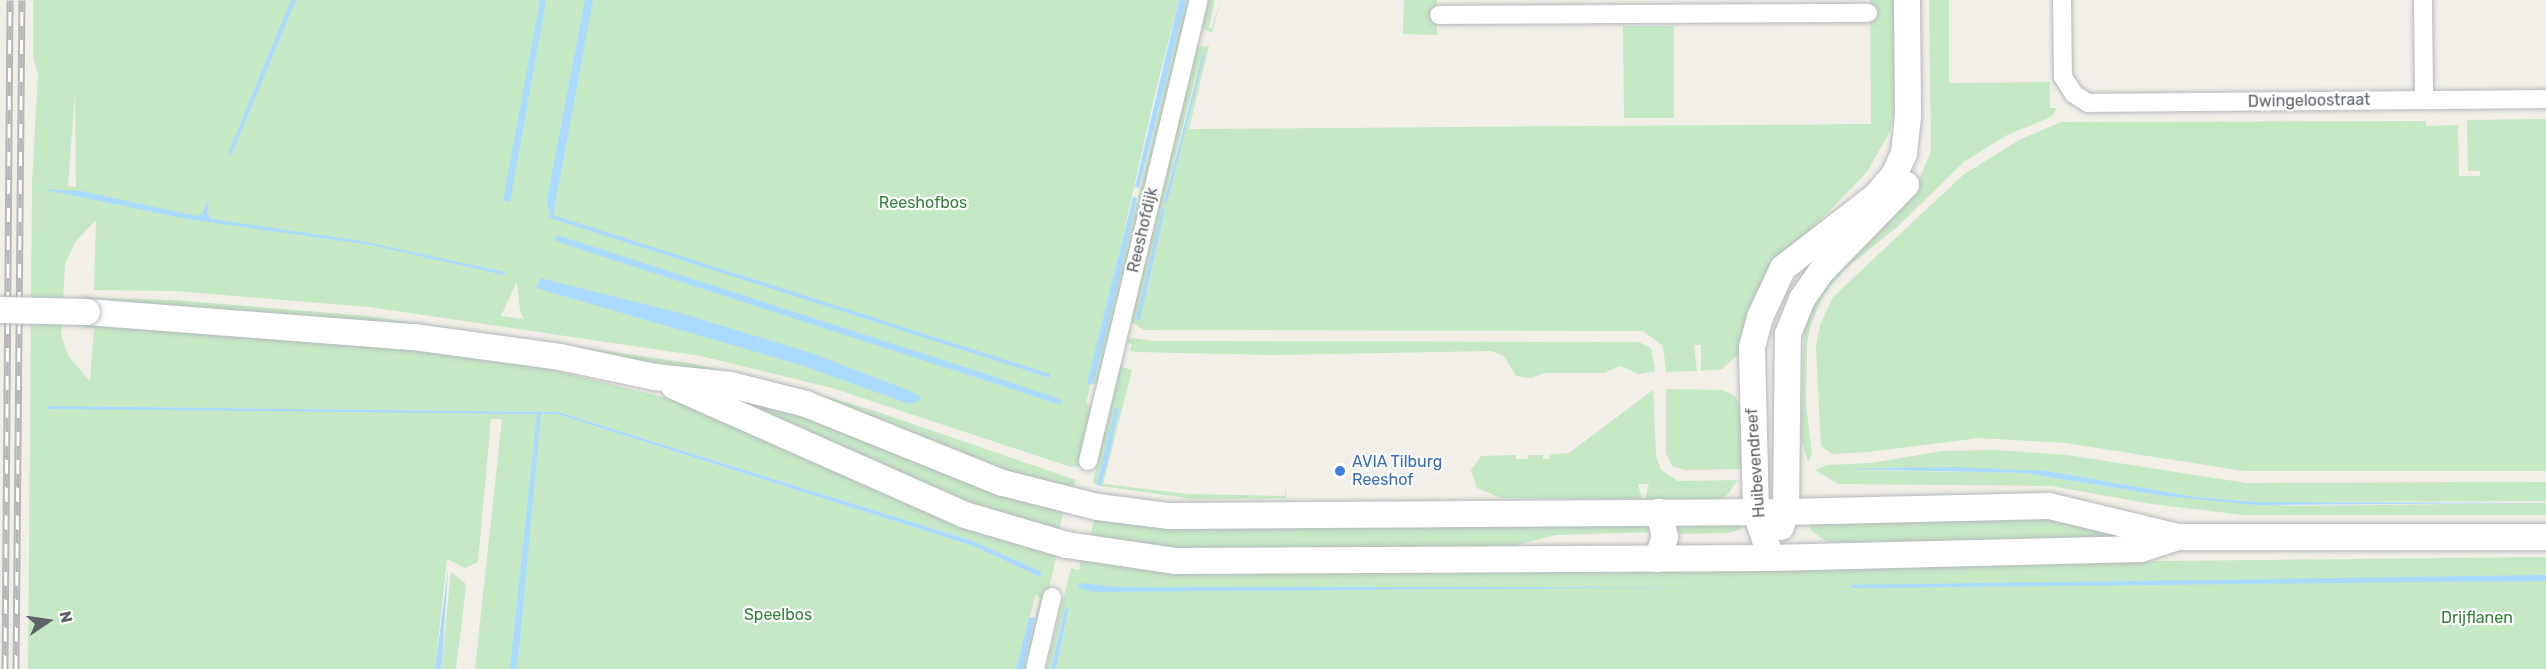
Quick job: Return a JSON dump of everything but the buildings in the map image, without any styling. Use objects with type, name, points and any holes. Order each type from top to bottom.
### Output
[{"type":"main road","name":"Huibevendreef","points":[[1771,558],[1756,513],[1751,381],[1752,347],[1760,317],[1783,268],[1875,196],[1894,175],[1904,154],[1908,117],[1907,0]]},
{"type":"main road","name":"Huibevendreef","points":[[1771,558],[1786,513],[1788,334],[1802,299],[1821,272],[1886,209],[1910,180],[1919,159],[1925,118],[1923,0]]},
{"type":"main road","points":[[0,310],[87,312],[414,337],[560,357],[655,377],[731,385],[806,404],[1003,483],[1098,507],[1169,516],[1786,513],[2049,506],[2178,537],[2546,537]]},
{"type":"main road","points":[[655,377],[795,438],[899,489],[965,515],[1067,544],[1133,556],[1223,563],[1771,558],[2141,549],[2178,537]]},
{"type":"main road","points":[[1657,559],[1665,537],[1659,512]]},
{"type":"street","name":"Reeshofdijk","points":[[1088,461],[1199,0]]},
{"type":"street","name":"Dwingeloostraat","points":[[2062,0],[2063,77],[2074,94],[2088,103],[2546,99]]},
{"type":"street","points":[[2423,0],[2424,100]]},
{"type":"street","points":[[1438,15],[1653,7],[1868,13]]},
{"type":"street","points":[[1035,669],[1052,597]]},
{"type":"green space","points":[[33,0],[1179,0],[1155,94],[1090,383],[1092,384],[1186,0],[1192,0],[1099,383],[1090,385],[1086,404],[1093,406],[1079,466],[1071,467],[832,388],[701,356],[369,307],[174,291],[94,290],[96,220],[76,241],[65,264],[61,335],[69,357],[90,381],[94,328],[86,328],[86,323],[244,332],[459,354],[540,367],[680,401],[1058,551],[1029,669],[1023,669],[1040,599],[1036,594],[1016,669],[475,669],[502,419],[491,419],[478,562],[465,568],[447,559],[435,669],[28,669],[32,183],[38,75],[33,56]],"holes":[[[75,91],[76,187],[68,186]],[[517,281],[520,311],[524,319],[501,316]],[[49,406],[558,412],[973,541],[1042,572],[1040,577],[973,546],[557,414]]]},
{"type":"green space","points":[[1208,0],[1215,0],[1209,28],[1212,28],[1221,0],[1212,33],[1202,28]]},
{"type":"green space","points":[[1404,0],[1437,0],[1437,35],[1403,34]]},
{"type":"green space","points":[[1870,0],[1901,0],[1896,100],[1890,131],[1867,172],[1768,274],[1748,313],[1739,354],[1722,369],[1701,371],[1701,345],[1694,345],[1697,371],[1666,372],[1663,346],[1643,331],[1144,330],[1130,321],[1197,47],[1209,46],[1189,129],[1871,124]],"holes":[[[1202,52],[1167,202],[1164,201]]]},
{"type":"green space","points":[[1929,0],[1949,0],[1949,83],[2050,82],[2050,108],[2057,108],[2051,117],[2009,134],[1965,161],[1896,228],[1845,269],[1824,294],[1811,323],[1807,344],[1806,404],[1812,454],[1808,462],[1801,438],[1804,324],[1818,293],[1917,185],[1931,151]]},
{"type":"green space","points":[[1623,26],[1674,26],[1674,118],[1624,118]]},
{"type":"green space","points":[[2546,119],[2546,471],[2244,471],[2066,443],[1980,438],[1832,454],[1821,446],[1816,346],[1820,325],[1833,297],[1963,175],[2019,140],[2061,122],[2426,121],[2426,126],[2458,125],[2459,176],[2480,176],[2480,171],[2468,171],[2467,120]]},
{"type":"green space","points":[[87,298],[173,300],[367,316],[689,363],[784,384],[875,411],[1076,480],[1072,493],[688,368],[421,327]]},
{"type":"green space","points":[[1132,338],[1153,341],[1639,342],[1651,348],[1655,371],[1639,374],[1620,366],[1604,373],[1544,373],[1531,378],[1516,376],[1504,356],[1491,351],[1275,355],[1137,352],[1130,351],[1132,344],[1125,342]]},
{"type":"green space","points":[[1119,366],[1132,370],[1103,484],[1188,494],[1285,496],[1286,486],[1286,498],[1193,499],[1101,486],[1119,410],[1116,408],[1097,485],[1093,483]]},
{"type":"green space","points":[[1666,389],[1723,390],[1736,397],[1741,410],[1741,469],[1685,470],[1672,466],[1666,453]]},
{"type":"green space","points":[[1653,390],[1656,456],[1661,470],[1678,481],[1738,480],[1727,495],[1717,501],[1668,504],[1645,499],[1649,484],[1638,484],[1642,499],[1501,498],[1477,488],[1471,470],[1481,456],[1516,455],[1516,459],[1528,459],[1529,455],[1543,455],[1543,459],[1549,459],[1550,455],[1569,453]]},
{"type":"green space","points":[[754,397],[1064,511],[1059,530],[989,515],[724,399]]},
{"type":"green space","points":[[1996,450],[2067,455],[2246,483],[2546,482],[2546,501],[2258,502],[2196,497],[2047,471],[1841,470],[2025,473],[2164,496],[2292,506],[2546,503],[2546,515],[2244,515],[2152,504],[2051,486],[1838,484],[1815,470],[1827,465],[1872,463],[1942,451]]},
{"type":"green space","points":[[2004,515],[2060,519],[2148,539],[1838,542],[1826,541],[1811,531],[1811,521]]},
{"type":"green space","points":[[1095,517],[1650,523],[1653,532],[1556,535],[1506,548],[1195,553],[1090,537]]},
{"type":"green space","points":[[1679,523],[1741,524],[1741,529],[1728,533],[1679,534]]},
{"type":"green space","name":"Drijflanen","points":[[1082,555],[1866,564],[2546,557],[2546,669],[1056,669],[1069,609],[1065,609],[1051,669],[1046,669],[1071,568],[1079,570]]},
{"type":"green space","points":[[451,572],[466,584],[456,669],[441,669]]},
{"type":"water","points":[[291,0],[296,0],[231,156],[228,154]]},
{"type":"water","points":[[540,0],[546,0],[510,202],[503,201]]},
{"type":"water","points":[[585,0],[593,0],[553,215],[1050,374],[1050,378],[550,218],[547,200]]},
{"type":"water","points":[[1179,0],[1186,0],[1139,188],[1135,187]]},
{"type":"water","points":[[1204,51],[1204,57],[1167,203],[1164,202]]},
{"type":"water","points":[[41,189],[81,191],[196,216],[202,214],[209,199],[207,214],[211,219],[361,241],[505,272],[504,275],[371,245],[187,219]]},
{"type":"water","points":[[1133,197],[1137,198],[1095,377],[1092,384],[1087,384]]},
{"type":"water","points":[[1162,208],[1165,210],[1140,320],[1136,319]]},
{"type":"water","points":[[557,235],[989,375],[1062,400],[1061,405],[564,244],[555,240]]},
{"type":"water","points":[[540,278],[680,313],[811,353],[910,391],[920,396],[919,401],[909,404],[801,365],[536,288]]},
{"type":"water","points":[[48,406],[558,412],[973,541],[1042,572],[1040,577],[973,546],[557,414],[541,414],[519,649],[516,669],[510,669],[537,414],[49,409]]},
{"type":"water","points":[[1115,408],[1119,409],[1101,486],[1097,485]]},
{"type":"water","points":[[1956,467],[2047,471],[2196,497],[2258,502],[2546,503],[2257,505],[2164,496],[2025,473],[1840,469]]},
{"type":"water","points":[[448,570],[441,669],[435,669]]},
{"type":"water","points":[[2546,575],[2546,581],[1852,588],[1850,585]]},
{"type":"water","points":[[1080,583],[1116,587],[1711,587],[1094,592],[1078,588]]},
{"type":"water","points":[[1069,608],[1056,669],[1051,669],[1065,609]]},
{"type":"water","points":[[1035,617],[1023,669],[1016,669],[1029,618]]},
{"type":"railway","points":[[5,669],[10,0]]},
{"type":"railway","points":[[16,669],[22,0]]},
{"type":"place","name":"AVIA Tilburg Reeshof","points":[[1340,471]]},
{"type":"park label","name":"Reeshofbos","points":[[923,203]]},
{"type":"park label","name":"Speelbos","points":[[778,615]]}]
